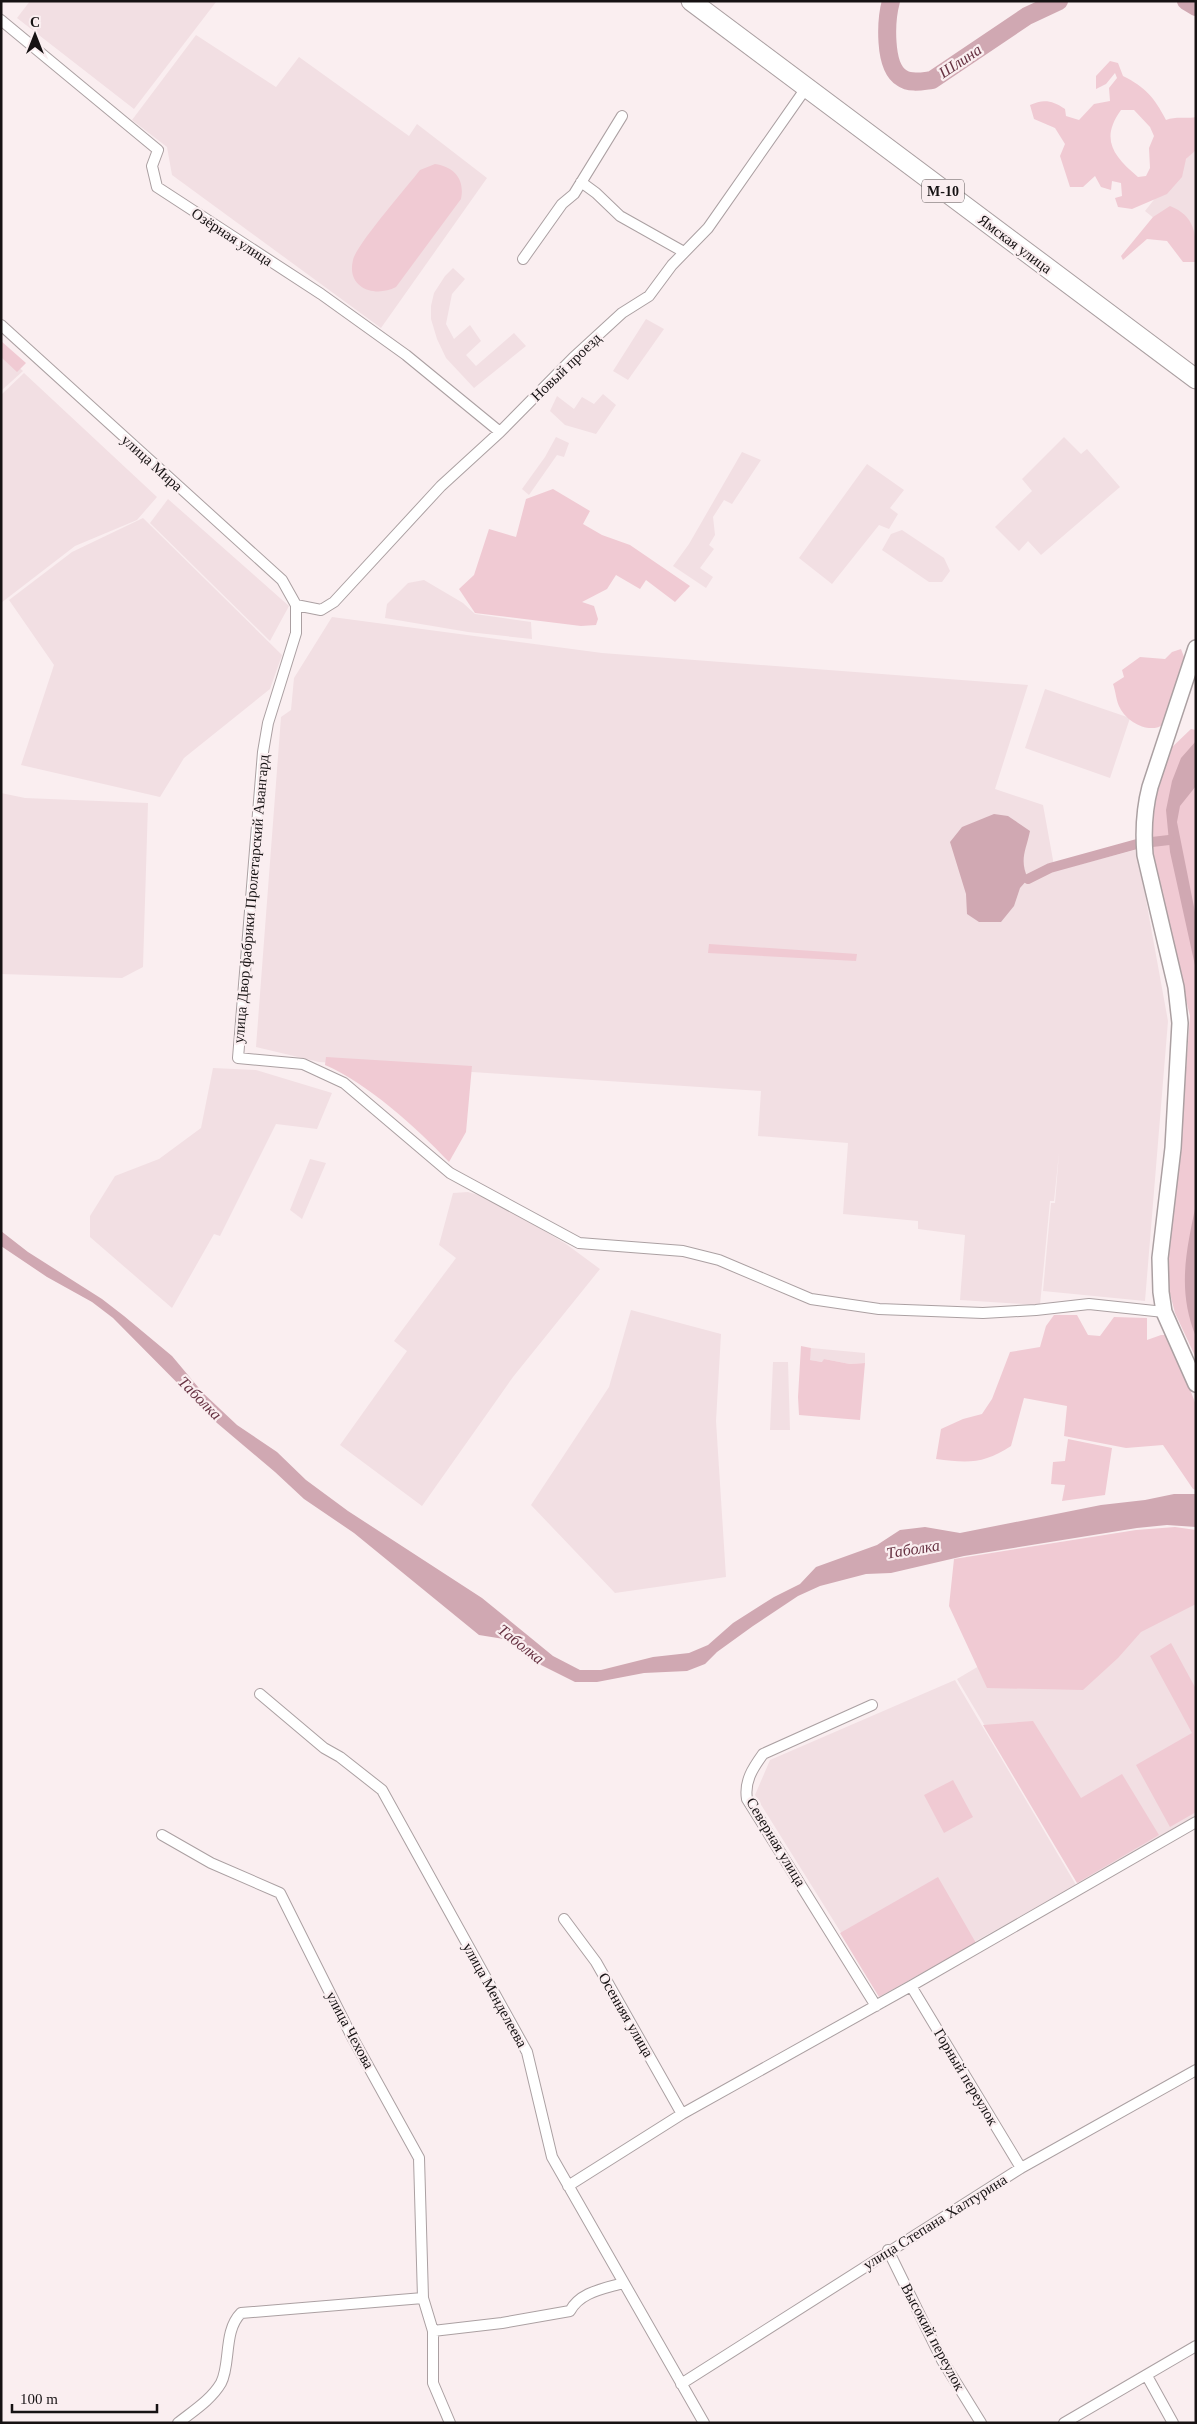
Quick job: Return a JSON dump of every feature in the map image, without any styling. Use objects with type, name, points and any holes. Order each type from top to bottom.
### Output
[{"type":"highway","name":"Ямская улица","points":[[691,1],[1196,379]]},
{"type":"street","name":"Озёрная улица","points":[[1,20],[158,150],[152,166],[157,187],[329,300],[406,355],[500,432]]},
{"type":"street","name":"Новый проезд","points":[[296,605],[321,610],[334,602],[441,486],[500,432],[587,345],[622,313],[649,296],[684,252],[708,228],[806,88]]},
{"type":"street","points":[[524,259],[562,204],[574,194],[622,116]]},
{"type":"street","points":[[581,182],[596,192],[620,216],[684,252]]},
{"type":"street","name":"улица Мира","points":[[1,325],[282,580],[296,605]]},
{"type":"street","name":"улица Двор фабрики Пролетарский Авангард","points":[[296,605],[296,633],[268,724],[263,752],[238,1058],[303,1064],[344,1083],[450,1173],[579,1243],[683,1251],[719,1260],[811,1299],[879,1309],[983,1313],[1089,1304],[1164,1312]]},
{"type":"street","points":[[1196,648],[1193,665],[1144,809],[1145,855],[1176,987],[1180,1015],[1173,1148],[1160,1258],[1160,1292],[1164,1312],[1196,1384]]},
{"type":"street","name":"улица Менделеева","points":[[260,1694],[324,1748],[340,1757],[382,1790],[527,2052],[552,2157],[704,2423]]},
{"type":"street","name":"Северная улица","points":[[872,1705],[763,1754],[752,1770],[746,1791],[747,1799],[876,2006]]},
{"type":"street","points":[[568,2186],[682,2114],[876,2006],[1196,1822]]},
{"type":"street","name":"улица Чехова","points":[[162,1835],[211,1863],[280,1893],[351,2035],[419,2158],[423,2298],[432,2331],[433,2383],[450,2423]]},
{"type":"street","name":"Осенняя улица","points":[[564,1919],[596,1962],[682,2114]]},
{"type":"street","name":"Горный переулок","points":[[911,1986],[1021,2168]]},
{"type":"street","name":"улица Степана Халтурина","points":[[681,2384],[888,2250],[1021,2168],[1196,2070]]},
{"type":"street","name":"Высокий переулок","points":[[888,2250],[942,2360],[982,2423]]},
{"type":"street","points":[[432,2331],[502,2323],[570,2311],[574,2304],[584,2296],[623,2283]]},
{"type":"street","points":[[178,2423],[209,2398],[222,2381],[225,2357],[236,2318],[241,2313],[423,2298]]},
{"type":"street","points":[[1064,2423],[1196,2346]]},
{"type":"street","points":[[1147,2376],[1173,2423]]},
{"type":"shaded area","points":[[30,1],[216,2],[134,109],[17,18]]},
{"type":"shaded area","points":[[196,35],[276,87],[299,57],[409,136],[417,124],[487,178],[381,328],[172,175],[167,147],[132,120]]},
{"type":"shaded area","points":[[1110,61],[1118,63],[1123,76],[1137,84],[1148,94],[1166,120],[1196,117],[1196,150],[1186,159],[1182,177],[1167,194],[1132,209],[1118,207],[1115,198],[1122,196],[1121,183],[1112,181],[1111,190],[1101,187],[1095,176],[1083,187],[1070,187],[1060,156],[1065,144],[1055,128],[1034,119],[1030,105],[1043,101],[1052,102],[1065,109],[1066,116],[1079,120],[1094,104],[1110,101],[1109,88],[1117,78],[1115,73],[1106,84],[1096,89],[1096,76]],"holes":[[[1121,110],[1134,110],[1150,127],[1154,136],[1149,148],[1150,168],[1146,176],[1138,177],[1116,154],[1111,138],[1111,130]]]},
{"type":"shaded area","points":[[1196,147],[1196,252],[1145,211]]},
{"type":"shaded area","points":[[435,164],[453,171],[460,180],[461,199],[396,287],[379,291],[371,291],[364,288],[354,278],[352,270],[356,253],[372,229],[420,170]]},
{"type":"shaded area","points":[[1170,206],[1179,210],[1193,228],[1196,244],[1196,262],[1183,262],[1167,241],[1147,239],[1123,260],[1121,256],[1153,217]]},
{"type":"shaded area","points":[[453,268],[465,279],[452,294],[446,324],[454,339],[470,325],[481,341],[466,355],[476,366],[514,333],[526,346],[474,388],[446,358],[437,339],[431,319],[434,293],[445,276]]},
{"type":"shaded area","points":[[646,319],[664,329],[628,380],[613,371]]},
{"type":"shaded area","points":[[1,341],[26,363],[17,372],[1,357]]},
{"type":"shaded area","points":[[1,351],[23,371],[1,391]]},
{"type":"shaded area","points":[[24,373],[157,497],[137,520],[75,546],[1,603],[1,395]]},
{"type":"shaded area","points":[[603,394],[616,405],[596,434],[565,425],[550,411],[557,396],[574,409],[582,397],[594,404]]},
{"type":"shaded area","points":[[556,437],[569,443],[564,457],[557,455],[529,495],[522,489],[545,457]]},
{"type":"shaded area","points":[[1064,437],[1081,454],[1087,449],[1120,487],[1041,555],[1028,541],[1019,551],[995,527],[1032,491],[1022,479]]},
{"type":"shaded area","points":[[742,452],[761,460],[732,504],[724,500],[713,517],[715,535],[709,545],[714,549],[700,568],[713,577],[706,588],[673,566],[689,544]]},
{"type":"shaded area","points":[[867,464],[904,490],[890,508],[898,514],[889,529],[879,525],[832,584],[799,558]]},
{"type":"shaded area","points":[[553,489],[590,511],[583,524],[602,535],[630,545],[690,586],[675,602],[646,580],[640,589],[616,575],[607,589],[582,602],[594,606],[598,619],[596,625],[581,626],[475,613],[459,589],[474,575],[489,529],[516,537],[526,499]]},
{"type":"shaded area","points":[[168,499],[289,606],[270,641],[150,523]]},
{"type":"shaded area","points":[[143,518],[282,655],[270,689],[184,758],[160,797],[21,765],[54,665],[9,600],[72,552]]},
{"type":"shaded area","points":[[902,530],[944,558],[950,571],[942,582],[929,582],[882,550],[891,534]]},
{"type":"shaded area","points":[[424,580],[463,603],[475,614],[531,622],[532,639],[468,632],[385,618],[387,604],[408,583]]},
{"type":"shaded area","points":[[332,617],[602,653],[1028,685],[995,789],[1043,805],[1055,871],[1135,850],[1144,889],[1168,1021],[1145,1301],[1043,1291],[1051,1203],[1055,1203],[1059,1153],[1054,1201],[1050,1201],[1040,1305],[960,1300],[965,1235],[918,1229],[918,1221],[843,1214],[848,1143],[758,1136],[761,1091],[319,1062],[256,1047],[281,717],[291,710],[294,678]]},
{"type":"shaded area","points":[[1181,649],[1186,662],[1164,724],[1152,728],[1133,722],[1120,708],[1113,684],[1124,677],[1122,670],[1140,657],[1165,659],[1172,652]]},
{"type":"shaded area","points":[[1045,689],[1130,718],[1110,778],[1025,748]]},
{"type":"shaded area","points":[[1191,729],[1196,730],[1196,1358],[1175,1313],[1167,1282],[1168,1247],[1180,1148],[1190,1016],[1156,879],[1149,827],[1167,752]]},
{"type":"shaded area","points":[[1,793],[25,798],[148,803],[143,967],[122,978],[1,974]]},
{"type":"shaded area","points":[[709,944],[857,954],[856,961],[708,953]]},
{"type":"shaded area","points":[[326,1057],[472,1066],[466,1132],[449,1162],[422,1135],[374,1094],[325,1065]]},
{"type":"shaded area","points":[[213,1068],[256,1070],[332,1093],[317,1129],[276,1124],[220,1236],[214,1234],[172,1308],[90,1237],[90,1216],[115,1176],[159,1159],[201,1128]]},
{"type":"shaded area","points":[[310,1159],[326,1163],[302,1219],[290,1210]]},
{"type":"shaded area","points":[[468,1192],[482,1196],[525,1219],[566,1244],[600,1269],[513,1377],[422,1506],[340,1445],[407,1351],[394,1341],[456,1258],[439,1245],[453,1193]]},
{"type":"shaded area","points":[[631,1310],[721,1334],[716,1421],[726,1577],[615,1593],[531,1505],[609,1387]]},
{"type":"shaded area","points":[[1054,1315],[1077,1315],[1088,1335],[1100,1336],[1114,1317],[1147,1318],[1147,1340],[1161,1335],[1169,1335],[1196,1405],[1196,1490],[1193,1489],[1163,1445],[1126,1448],[1064,1436],[1067,1406],[1024,1398],[1011,1446],[992,1456],[975,1461],[936,1459],[941,1429],[963,1419],[982,1414],[992,1399],[1010,1352],[1040,1347],[1046,1326]]},
{"type":"shaded area","points":[[801,1346],[811,1348],[810,1360],[822,1362],[824,1359],[850,1364],[865,1363],[860,1420],[799,1415],[798,1397]]},
{"type":"shaded area","points":[[811,1348],[865,1353],[865,1363],[850,1364],[824,1359],[823,1362],[809,1360]]},
{"type":"shaded area","points":[[773,1362],[788,1362],[790,1430],[770,1430]]},
{"type":"shaded area","points":[[1068,1439],[1112,1448],[1105,1495],[1062,1501],[1065,1485],[1051,1484],[1053,1462],[1065,1461]]},
{"type":"shaded area","points":[[1175,1527],[1196,1530],[1196,1604],[1141,1632],[1118,1658],[1083,1690],[987,1688],[949,1606],[954,1559],[1136,1530]]},
{"type":"shaded area","points":[[1183,1546],[1196,1567],[1196,1815],[1079,1884],[957,1679]]},
{"type":"shaded area","points":[[1171,1643],[1196,1689],[1196,1812],[1170,1827],[1136,1765],[1192,1733],[1150,1656]]},
{"type":"shaded area","points":[[955,1680],[1076,1885],[880,1995],[755,1795],[770,1760]]},
{"type":"shaded area","points":[[1033,1721],[1081,1798],[1122,1774],[1159,1835],[1077,1883],[983,1725]]},
{"type":"shaded area","points":[[953,1780],[973,1817],[944,1833],[924,1795]]},
{"type":"shaded area","points":[[938,1877],[976,1943],[879,1997],[840,1933]]},
{"type":"water","points":[[1196,741],[1196,786],[1180,806],[1177,822],[1196,917],[1196,970],[1170,852],[1166,810],[1172,781],[1181,758]]},
{"type":"water","points":[[994,814],[1008,816],[1030,831],[1024,860],[1028,879],[1020,888],[1014,906],[1001,922],[979,922],[967,914],[966,894],[950,842],[962,827]]},
{"type":"water","points":[[1196,1204],[1196,1337],[1187,1303],[1185,1271]]},
{"type":"water","name":"Таболка","points":[[1,1231],[28,1252],[102,1299],[124,1316],[172,1356],[203,1393],[237,1425],[277,1452],[306,1480],[348,1511],[482,1598],[553,1656],[580,1670],[601,1670],[653,1657],[689,1653],[708,1645],[733,1623],[774,1597],[800,1584],[816,1567],[877,1545],[900,1530],[925,1527],[960,1533],[1101,1505],[1145,1500],[1174,1494],[1196,1494],[1196,1527],[1167,1525],[1137,1528],[964,1556],[891,1573],[866,1574],[820,1586],[798,1596],[717,1652],[705,1664],[687,1671],[644,1673],[597,1682],[575,1682],[527,1658],[525,1649],[517,1641],[479,1635],[354,1533],[304,1499],[217,1423],[113,1318],[92,1302],[47,1277],[1,1246]]},
{"type":"waterway","name":"Шлина","points":[[891,1],[887,30],[889,54],[892,64],[902,78],[917,82],[932,80],[1027,16],[1059,1]]},
{"type":"waterway","name":"Шлина","points":[[1186,1],[1196,7]]},
{"type":"waterway","points":[[1152,842],[1169,840]]},
{"type":"waterway","points":[[1028,879],[1050,868],[1137,844]]}]
